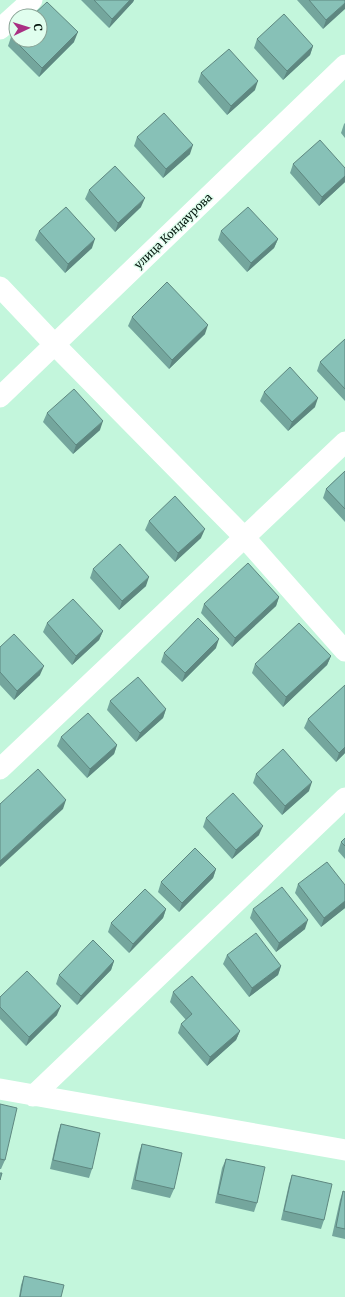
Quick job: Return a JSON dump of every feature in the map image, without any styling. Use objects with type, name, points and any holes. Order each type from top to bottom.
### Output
[{"type":"street","points":[[0,29],[32,0]]},
{"type":"street","name":"улица Кондаурова","points":[[0,397],[345,65]]},
{"type":"street","points":[[0,287],[245,538],[345,651]]},
{"type":"street","points":[[0,769],[345,442]]},
{"type":"street","points":[[33,1096],[345,798]]},
{"type":"street","points":[[0,1089],[345,1150]]},
{"type":"building","points":[[94,0],[130,0],[112,19]]},
{"type":"building","points":[[309,0],[345,0],[345,3],[326,20]]},
{"type":"building","points":[[47,2],[78,32],[42,68],[22,48],[48,48],[48,8],[41,8]]},
{"type":"building","points":[[284,14],[313,46],[287,71],[257,39]]},
{"type":"building","points":[[229,49],[258,81],[231,106],[201,73]]},
{"type":"building","points":[[164,113],[193,145],[166,169],[137,137]]},
{"type":"building","points":[[320,140],[345,168],[345,176],[322,197],[293,164]]},
{"type":"building","points":[[115,166],[145,198],[118,223],[89,190]]},
{"type":"building","points":[[66,207],[95,239],[68,264],[39,231]]},
{"type":"building","points":[[248,207],[278,239],[251,263],[221,231]]},
{"type":"building","points":[[167,282],[208,325],[172,360],[132,317]]},
{"type":"building","points":[[345,339],[345,389],[320,362]]},
{"type":"building","points":[[290,367],[318,398],[292,422],[264,392]]},
{"type":"building","points":[[74,389],[103,421],[76,445],[47,413]]},
{"type":"building","points":[[345,471],[345,509],[326,489]]},
{"type":"building","points":[[175,496],[205,529],[178,553],[149,521]]},
{"type":"building","points":[[120,544],[149,577],[122,601],[93,569]]},
{"type":"building","points":[[248,563],[279,597],[235,638],[204,604]]},
{"type":"building","points":[[73,599],[103,631],[76,656],[47,623]]},
{"type":"building","points":[[198,618],[219,639],[185,673],[164,653]]},
{"type":"building","points":[[299,623],[331,656],[286,697],[255,664]]},
{"type":"building","points":[[14,634],[44,666],[17,691],[0,672],[0,647]]},
{"type":"building","points":[[138,677],[166,709],[140,733],[110,701]]},
{"type":"building","points":[[345,685],[345,747],[339,753],[308,719]]},
{"type":"building","points":[[88,713],[117,745],[90,769],[61,737]]},
{"type":"building","points":[[283,749],[312,782],[285,806],[256,774]]},
{"type":"building","points":[[38,769],[66,800],[0,861],[0,804]]},
{"type":"building","points":[[233,793],[263,826],[236,850],[206,818]]},
{"type":"building","points":[[345,838],[345,846],[341,842]]},
{"type":"building","points":[[195,848],[216,869],[182,903],[161,882]]},
{"type":"building","points":[[327,862],[345,885],[345,901],[324,918],[298,884]]},
{"type":"building","points":[[282,887],[308,920],[279,943],[253,909]]},
{"type":"building","points":[[145,889],[166,909],[133,944],[111,923]]},
{"type":"building","points":[[256,933],[281,966],[252,988],[227,955]]},
{"type":"building","points":[[93,940],[114,961],[81,996],[59,975]]},
{"type":"building","points":[[27,971],[61,1006],[29,1037],[0,1007],[0,997]]},
{"type":"building","points":[[192,976],[240,1031],[210,1057],[181,1024],[192,1014],[173,992]]},
{"type":"building","points":[[0,1104],[17,1108],[5,1160],[0,1159]]},
{"type":"building","points":[[61,1124],[100,1133],[92,1169],[53,1160]]},
{"type":"building","points":[[142,1144],[182,1153],[174,1189],[135,1180]]},
{"type":"building","points":[[226,1159],[265,1167],[257,1203],[218,1194]]},
{"type":"building","points":[[292,1175],[332,1184],[324,1220],[284,1211]]},
{"type":"building","points":[[343,1191],[345,1192],[345,1229],[336,1227]]},
{"type":"building","points":[[24,1276],[64,1285],[61,1297],[20,1297]]}]
